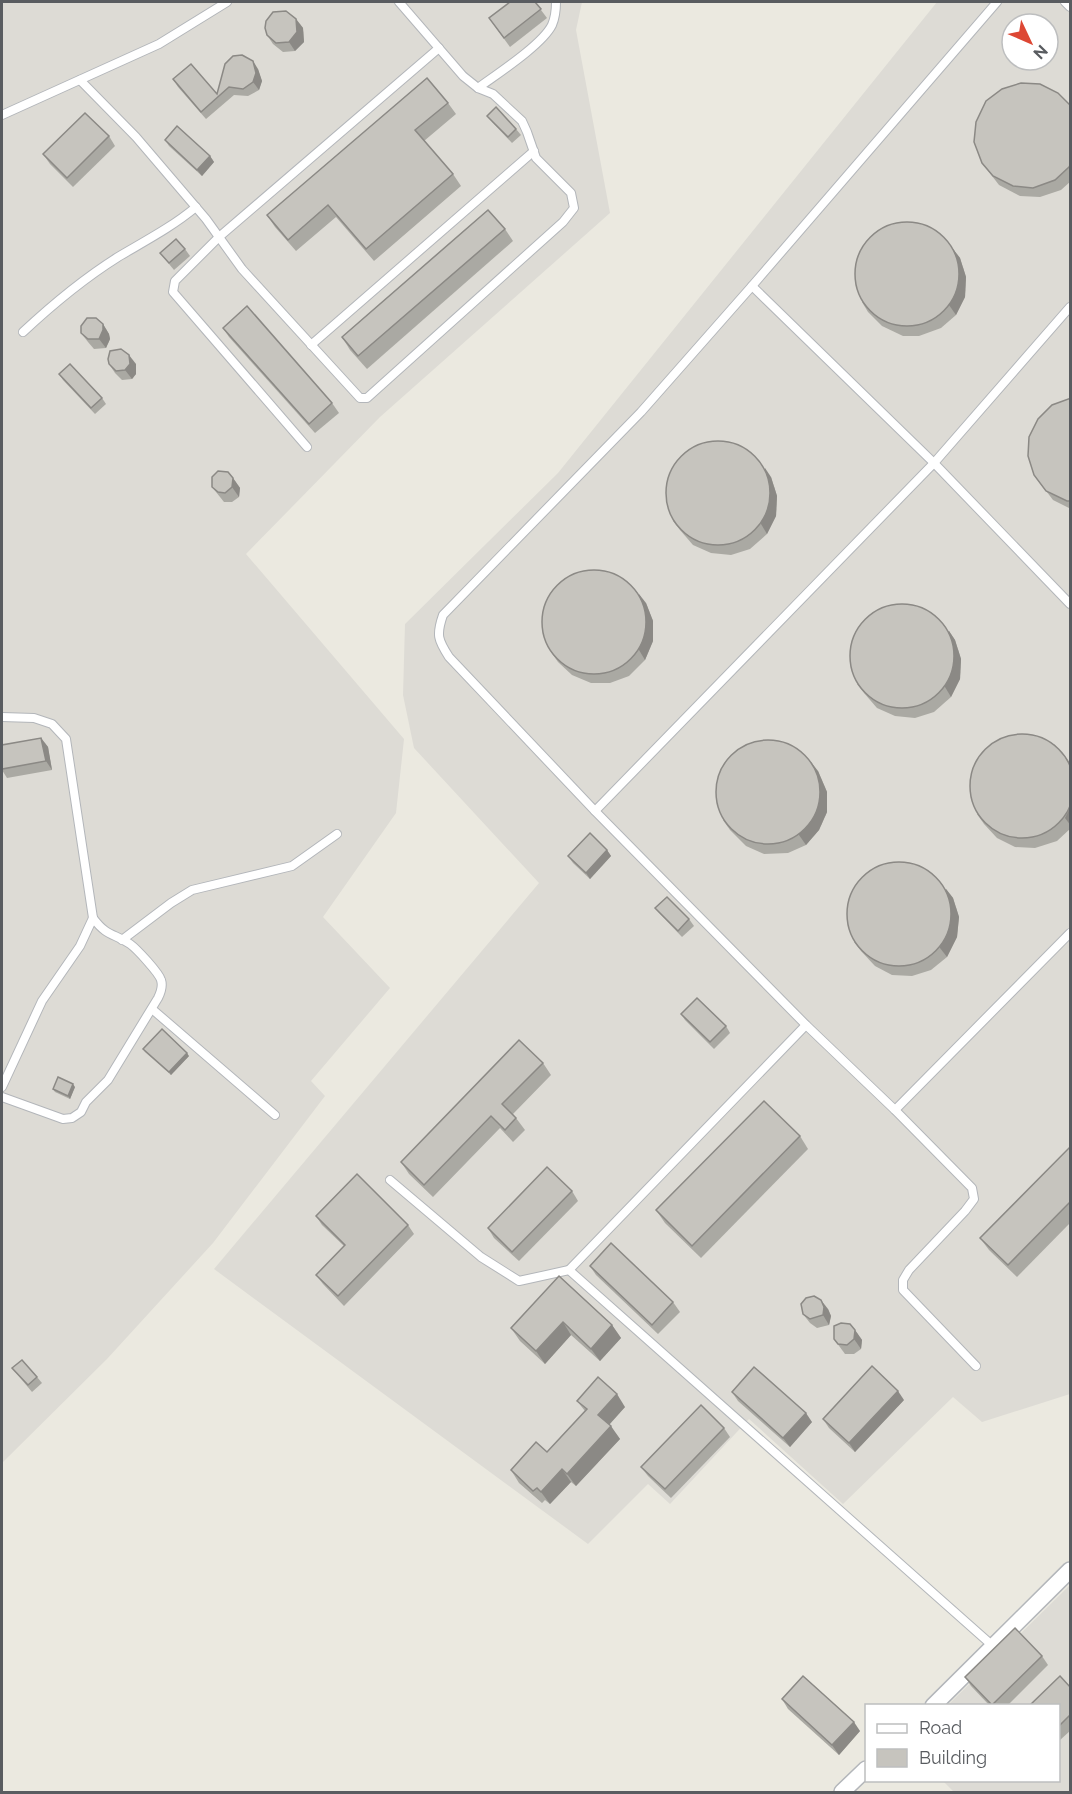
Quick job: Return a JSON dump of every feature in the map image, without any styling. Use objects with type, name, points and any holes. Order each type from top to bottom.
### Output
[{"type":"street","points":[[935,1704],[1071,1570]]},
{"type":"street","points":[[842,1792],[865,1771]]},
{"type":"lane","points":[[2,115],[159,44],[227,2]]},
{"type":"lane","points":[[80,80],[136,137],[196,207],[242,269],[360,398],[367,398],[563,222],[574,208],[571,193],[536,158],[522,121],[493,94],[478,88],[463,76],[399,2]]},
{"type":"lane","points":[[478,88],[538,42],[551,26],[556,2]]},
{"type":"lane","points":[[976,1366],[903,1290],[903,1280],[909,1270],[974,1199],[972,1188],[806,1025],[595,811],[449,657],[441,643],[438,631],[443,615],[641,412],[997,2]]},
{"type":"lane","points":[[1065,2],[1071,7]]},
{"type":"lane","points":[[307,447],[173,291],[175,281],[219,237],[439,48]]},
{"type":"lane","points":[[311,345],[534,151]]},
{"type":"lane","points":[[23,332],[81,283],[116,258],[179,221],[196,207]]},
{"type":"lane","points":[[752,286],[934,463],[1071,604]]},
{"type":"lane","points":[[595,811],[934,463],[1071,307]]},
{"type":"lane","points":[[2,717],[34,718],[52,724],[66,739],[93,918],[110,935],[131,945],[161,978],[162,989],[108,1080],[86,1102],[81,1112],[72,1118],[63,1119],[2,1097]]},
{"type":"lane","points":[[122,940],[192,890],[292,866],[337,834]]},
{"type":"lane","points":[[2,1087],[42,1002],[80,946],[93,918]]},
{"type":"lane","points":[[895,1110],[1071,933]]},
{"type":"lane","points":[[152,1009],[275,1115]]},
{"type":"lane","points":[[390,1180],[481,1257],[519,1281],[569,1270],[806,1025]]},
{"type":"lane","points":[[569,1270],[994,1647]]},
{"type":"shaded area","points":[[2,2],[582,2],[576,30],[610,213],[380,417],[246,554],[404,739],[396,813],[323,917],[390,988],[311,1081],[325,1096],[213,1243],[107,1359],[2,1463]]},
{"type":"shaded area","points":[[937,2],[1070,2],[1070,1394],[982,1422],[953,1397],[843,1504],[749,1419],[670,1504],[648,1484],[588,1544],[214,1269],[539,883],[414,748],[403,695],[405,624],[558,473]]},
{"type":"shaded area","points":[[1070,1585],[1070,1792],[954,1792],[944,1782],[1060,1782],[1060,1704],[949,1704]]},
{"type":"building","points":[[510,2],[535,2],[541,9],[504,38],[489,18]]},
{"type":"building","points":[[286,11],[296,19],[297,32],[289,42],[276,43],[267,35],[266,21],[273,12]]},
{"type":"building","points":[[242,55],[253,61],[256,73],[253,82],[243,89],[229,87],[201,112],[173,79],[191,64],[217,94],[225,64],[233,56]]},
{"type":"building","points":[[427,78],[448,103],[415,130],[453,174],[366,249],[328,205],[288,240],[267,215]]},
{"type":"building","points":[[1021,83],[1040,84],[1058,93],[1071,106],[1071,164],[1055,180],[1033,188],[1013,186],[993,176],[982,163],[974,142],[976,122],[986,101],[1002,89]]},
{"type":"building","points":[[496,107],[516,129],[508,137],[487,116]]},
{"type":"building","points":[[85,113],[109,136],[67,178],[43,154]]},
{"type":"building","points":[[177,126],[210,156],[197,170],[165,140]]},
{"type":"building","points":[[488,210],[505,229],[358,356],[342,337]]},
{"type":"building","points":[[907,222],[927,226],[944,237],[955,254],[959,274],[955,294],[944,311],[927,322],[907,326],[887,322],[870,311],[859,294],[855,274],[859,254],[870,237],[887,226]]},
{"type":"building","points":[[176,239],[185,249],[169,263],[160,253]]},
{"type":"building","points":[[247,306],[332,403],[309,424],[223,328]]},
{"type":"building","points":[[87,318],[96,318],[103,324],[99,339],[88,339],[81,333],[81,326]]},
{"type":"building","points":[[121,349],[129,355],[130,364],[125,370],[116,371],[109,364],[108,359],[110,351]]},
{"type":"building","points":[[70,364],[102,398],[91,408],[59,374]]},
{"type":"building","points":[[1071,398],[1071,501],[1067,501],[1046,491],[1034,475],[1028,456],[1029,437],[1038,419],[1052,405]]},
{"type":"building","points":[[718,441],[738,445],[755,456],[766,473],[770,493],[766,513],[755,530],[738,541],[718,545],[698,541],[681,530],[670,513],[666,493],[670,473],[681,456],[698,445]]},
{"type":"building","points":[[218,471],[228,472],[233,478],[232,487],[225,493],[218,492],[212,487],[212,477]]},
{"type":"building","points":[[594,570],[614,574],[631,585],[642,602],[646,622],[642,642],[631,659],[614,670],[594,674],[574,670],[557,659],[546,642],[542,622],[546,602],[557,585],[574,574]]},
{"type":"building","points":[[902,604],[922,608],[939,619],[950,636],[954,656],[950,676],[939,693],[922,704],[902,708],[882,704],[865,693],[854,676],[850,656],[854,636],[865,619],[882,608]]},
{"type":"building","points":[[1022,734],[1042,738],[1059,749],[1070,766],[1073,776],[1073,796],[1070,806],[1059,823],[1042,834],[1022,838],[1002,834],[985,823],[974,806],[970,786],[974,766],[985,749],[1002,738]]},
{"type":"building","points":[[41,738],[46,761],[2,769],[2,745]]},
{"type":"building","points":[[768,740],[788,744],[805,755],[816,772],[820,792],[816,812],[805,829],[788,840],[768,844],[748,840],[731,829],[720,812],[716,792],[720,772],[731,755],[748,744]]},
{"type":"building","points":[[590,833],[607,850],[586,873],[568,856]]},
{"type":"building","points":[[899,862],[919,866],[936,877],[947,894],[951,914],[947,934],[936,951],[919,962],[899,966],[879,962],[862,951],[851,934],[847,914],[851,894],[862,877],[879,866]]},
{"type":"building","points":[[667,897],[689,919],[678,931],[655,908]]},
{"type":"building","points":[[697,998],[726,1026],[710,1042],[681,1014]]},
{"type":"building","points":[[162,1029],[187,1053],[169,1072],[143,1049]]},
{"type":"building","points":[[519,1040],[543,1063],[502,1104],[516,1118],[505,1130],[491,1116],[424,1185],[401,1162]]},
{"type":"building","points":[[58,1077],[73,1084],[68,1096],[53,1089]]},
{"type":"building","points":[[764,1101],[800,1136],[692,1246],[656,1210]]},
{"type":"building","points":[[1071,1146],[1071,1201],[1008,1265],[980,1238]]},
{"type":"building","points":[[547,1167],[572,1191],[512,1252],[488,1228]]},
{"type":"building","points":[[357,1174],[408,1225],[338,1296],[316,1275],[345,1245],[316,1216]]},
{"type":"building","points":[[611,1243],[673,1302],[652,1325],[590,1266]]},
{"type":"building","points":[[559,1276],[612,1325],[591,1349],[563,1322],[536,1351],[511,1328]]},
{"type":"building","points":[[814,1296],[821,1300],[824,1307],[823,1315],[810,1319],[803,1314],[801,1304],[806,1298]]},
{"type":"building","points":[[841,1323],[850,1324],[855,1330],[854,1339],[847,1345],[838,1344],[834,1339],[834,1326]]},
{"type":"building","points":[[22,1360],[37,1377],[28,1385],[12,1368]]},
{"type":"building","points":[[872,1366],[898,1391],[849,1443],[823,1419]]},
{"type":"building","points":[[754,1367],[806,1413],[783,1438],[732,1392]]},
{"type":"building","points":[[598,1377],[617,1394],[598,1415],[611,1426],[567,1474],[562,1469],[541,1492],[537,1488],[533,1491],[511,1470],[536,1442],[547,1452],[587,1409],[577,1401]]},
{"type":"building","points":[[701,1405],[724,1428],[665,1489],[641,1467]]},
{"type":"building","points":[[1015,1628],[1042,1656],[993,1704],[965,1677]]},
{"type":"building","points":[[803,1676],[854,1722],[832,1745],[782,1699]]},
{"type":"building","points":[[1060,1676],[1071,1688],[1071,1714],[1060,1725],[1060,1704],[1031,1704]]}]
